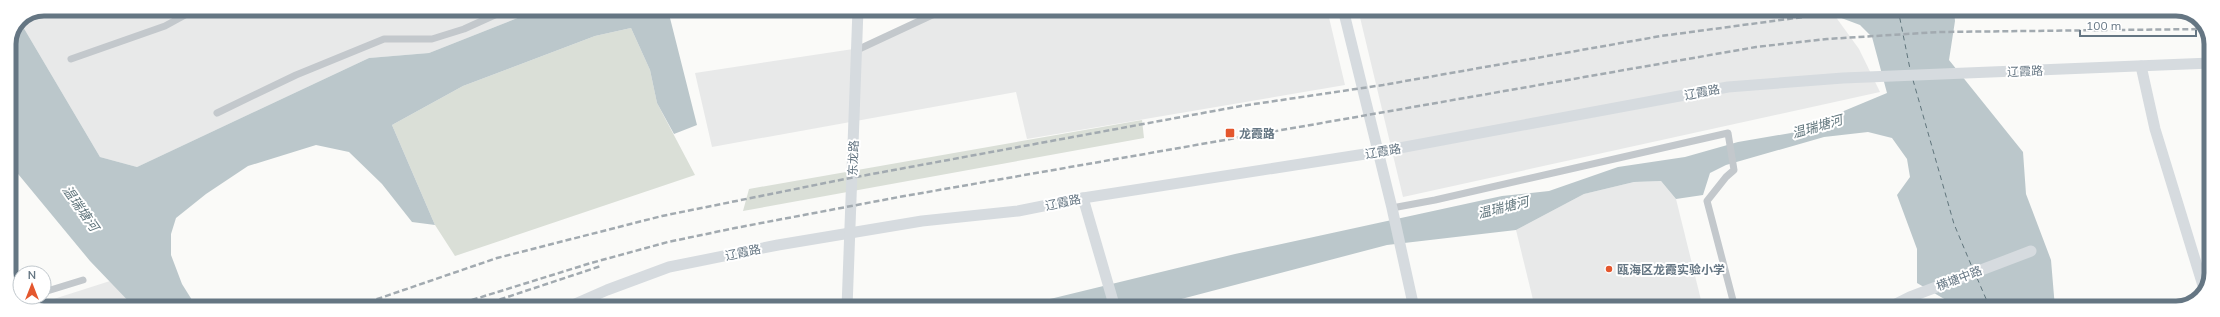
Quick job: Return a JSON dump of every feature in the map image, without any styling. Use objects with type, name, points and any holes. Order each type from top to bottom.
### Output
[{"type":"street","points":[[71,59],[165,26],[183,16]]},
{"type":"street","points":[[218,113],[296,75],[384,39],[432,39],[464,29],[493,16]]},
{"type":"street","name":"东龙路","points":[[847,301],[858,16]]},
{"type":"street","points":[[857,50],[930,16]]},
{"type":"street","points":[[1345,16],[1392,208],[1404,270],[1412,301]]},
{"type":"street","name":"辽霞路","points":[[582,301],[607,290],[669,268],[778,245],[922,220],[1018,211],[1083,198],[1378,152],[1728,87],[1851,78],[2204,63]]},
{"type":"street","points":[[2141,66],[2155,129],[2202,282]]},
{"type":"street","points":[[1392,208],[1443,199],[1728,133],[1734,170],[1726,177],[1707,201],[1733,301]]},
{"type":"street","points":[[1083,198],[1112,301]]},
{"type":"street","name":"横塘中路","points":[[1902,301],[2031,251]]},
{"type":"street","points":[[52,290],[83,280]]},
{"type":"shaded area","points":[[44,16],[522,16],[429,53],[369,58],[137,167],[100,157],[23,26],[34,18]]},
{"type":"shaded area","points":[[924,16],[1329,16],[1345,85],[1027,139],[1016,92],[712,147],[695,73],[860,48]]},
{"type":"shaded area","points":[[1360,16],[1835,16],[1859,49],[1880,92],[1403,197]]},
{"type":"shaded area","points":[[631,28],[650,70],[657,103],[695,175],[455,256],[435,225],[392,125],[463,86],[595,36]]},
{"type":"shaded area","points":[[1142,120],[1144,138],[743,211],[749,189]]},
{"type":"shaded area","name":"瓯海区龙霞实验小学","points":[[1661,181],[1676,199],[1701,301],[1533,301],[1516,230],[1584,194],[1634,182]]},
{"type":"shaded area","points":[[110,281],[129,301],[52,301],[52,300]]},
{"type":"water","name":"温瑞塘河","points":[[522,16],[670,16],[697,125],[674,134],[657,103],[650,70],[631,28],[595,36],[463,86],[392,125],[435,225],[412,222],[382,184],[349,152],[316,145],[248,166],[206,194],[176,218],[171,234],[171,255],[182,284],[193,301],[128,301],[90,261],[16,171],[16,44],[18,34],[23,26],[100,157],[137,167],[369,58],[429,53]]},
{"type":"water","name":"温瑞塘河","points":[[1836,16],[1955,16],[1949,60],[2023,152],[2026,194],[2051,260],[2054,301],[1947,301],[1917,283],[1917,249],[1897,195],[1910,177],[1907,159],[1892,138],[1868,132],[1824,137],[1726,165],[1710,173],[1703,195],[1676,199],[1661,181],[1634,182],[1584,194],[1516,230],[1387,245],[1174,301],[1042,301],[1235,254],[1502,196],[1549,191],[1618,167],[1685,157],[1738,142],[1791,133],[1887,93],[1872,37],[1860,25]]},
{"type":"ferry route","points":[[1899,16],[1910,69]]},
{"type":"ferry route","points":[[1913,80],[1954,224],[1972,267]]},
{"type":"ferry route","points":[[1977,278],[1987,301]]},
{"type":"railway","points":[[371,301],[497,258],[662,216],[845,179],[1241,106],[1383,85],[1661,36],[1811,16]]},
{"type":"railway","points":[[469,301],[591,263],[668,242],[735,228],[899,197],[1756,47],[1827,39],[1939,32],[2199,29]]},
{"type":"railway","points":[[495,301],[601,266]]},
{"type":"place","name":"龙霞路","points":[[1230,133]]},
{"type":"place","name":"瓯海区龙霞实验小学","points":[[1609,269]]}]
